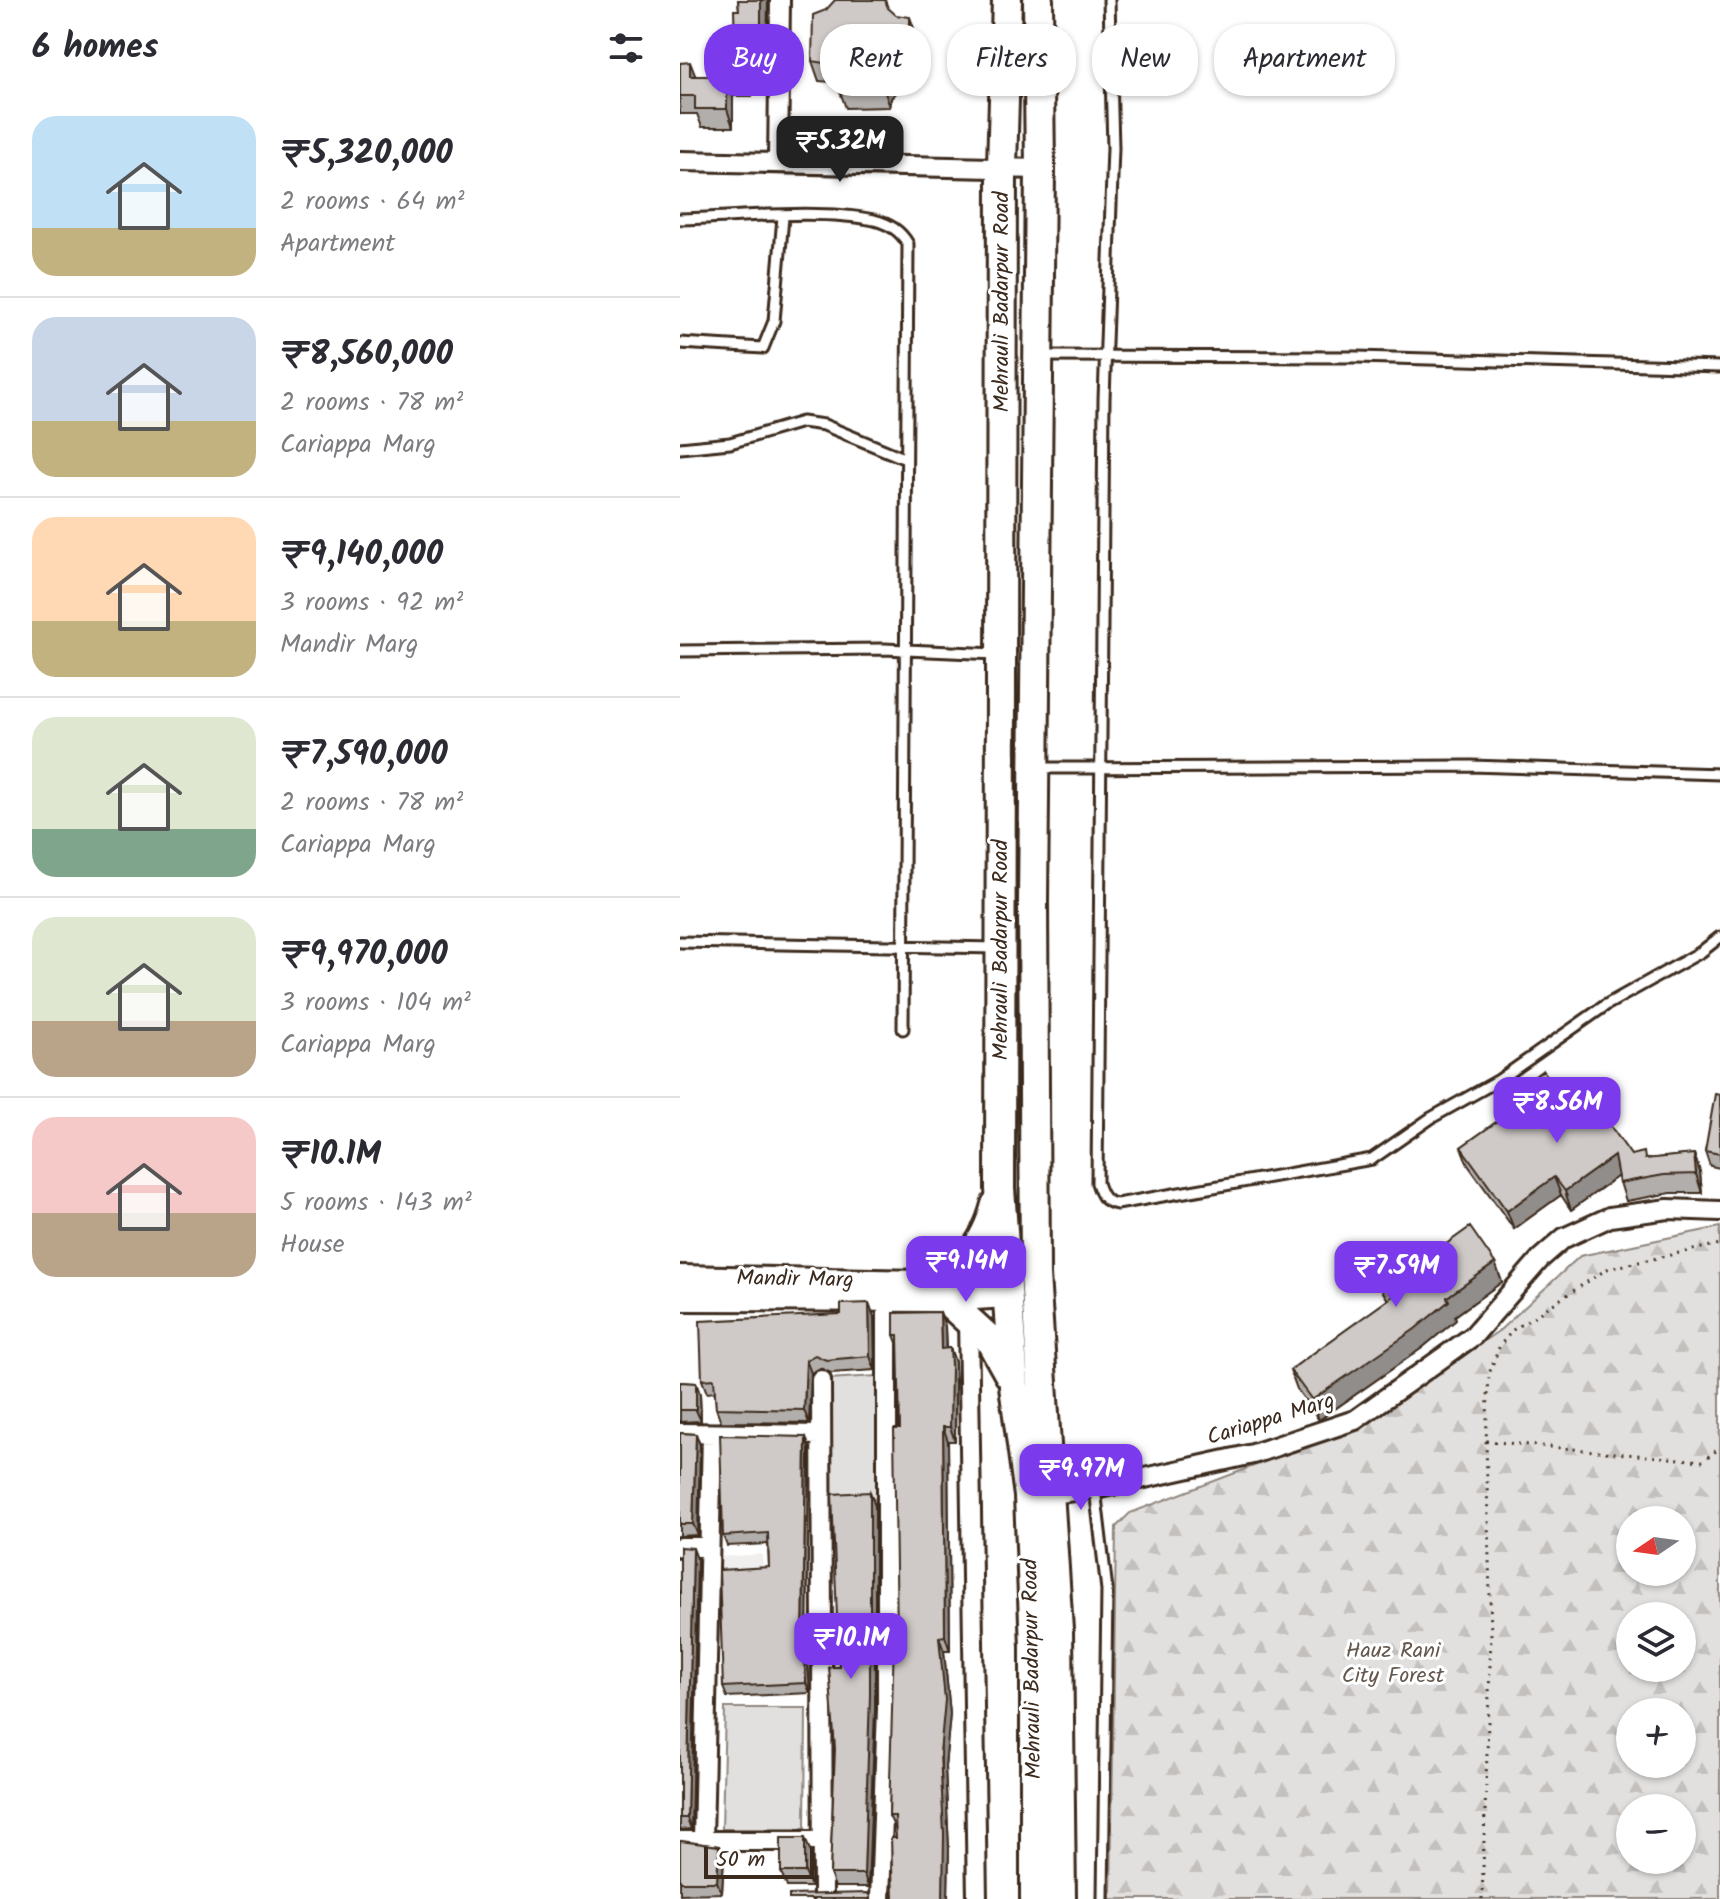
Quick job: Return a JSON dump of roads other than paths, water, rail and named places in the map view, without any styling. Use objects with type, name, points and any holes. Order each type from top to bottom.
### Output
[{"type":"main road","name":"Mehrauli Badarpur Road","points":[[1007,0],[1002,166],[1000,1189],[1014,1386],[1029,1496],[1035,1647],[1035,1899]]},
{"type":"main road","name":"Mehrauli Badarpur Road","points":[[1038,0],[1040,169],[1033,769],[1035,1275],[1051,1494],[1062,1745],[1061,1899]]},
{"type":"main road","points":[[1001,902],[1033,902]]},
{"type":"main road","points":[[921,1283],[948,1275],[975,1251],[989,1227],[1000,1189]]},
{"type":"main road","name":"Mandir Marg","points":[[680,1278],[1006,1285]]},
{"type":"main road","name":"Mandir Marg","points":[[680,1298],[945,1299],[1006,1285]]},
{"type":"main road","points":[[945,1299],[990,1340],[1014,1386]]},
{"type":"street","points":[[778,163],[780,0]]},
{"type":"street","points":[[680,161],[1040,169]]},
{"type":"street","name":"Cariappa Marg","points":[[1051,1494],[1095,1489],[1253,1454],[1355,1420],[1473,1336],[1541,1258],[1564,1238],[1610,1217],[1668,1209],[1720,1211]]},
{"type":"street","points":[[880,1899],[887,1709],[887,1299]]},
{"type":"street","points":[[968,1318],[977,1899]]},
{"type":"street","points":[[821,1380],[823,1899]]},
{"type":"street","points":[[680,1433],[821,1435]]},
{"type":"street","points":[[703,1841],[707,1547],[712,1434]]},
{"type":"street","points":[[680,1547],[707,1547]]},
{"type":"street","points":[[680,1841],[823,1841]]},
{"type":"lane","points":[[1109,0],[1113,148],[1106,357],[1097,1183],[1108,1202],[1252,1182],[1372,1159],[1431,1118],[1499,1080],[1606,1005],[1701,952],[1720,937]]},
{"type":"lane","points":[[680,219],[783,217],[874,220],[900,231],[908,244],[903,1029]]},
{"type":"lane","points":[[680,343],[763,348],[774,321],[783,217]]},
{"type":"lane","points":[[1037,356],[1357,357],[1445,362],[1720,367]]},
{"type":"lane","points":[[680,448],[730,443],[802,422],[824,425],[906,459]]},
{"type":"lane","points":[[680,651],[905,650],[1001,655]]},
{"type":"lane","points":[[1033,769],[1103,766],[1471,766],[1720,774]]},
{"type":"lane","points":[[680,942],[1000,948]]},
{"type":"lane","points":[[1095,1489],[1107,1590],[1103,1899]]},
{"type":"park label","name":"Hauz Rani City Forest","points":[[1393,1664]]}]
